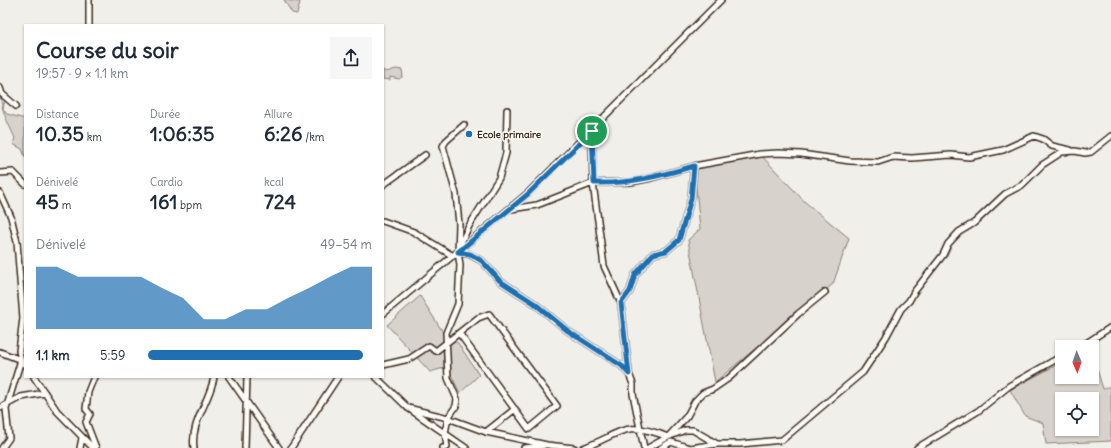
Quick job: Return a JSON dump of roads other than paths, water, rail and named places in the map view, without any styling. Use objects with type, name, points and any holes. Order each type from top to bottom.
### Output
[{"type":"street","points":[[89,0],[89,24]]},
{"type":"street","points":[[384,313],[510,209],[592,131],[721,0]]},
{"type":"street","points":[[0,88],[2,94],[13,104]]},
{"type":"street","points":[[458,252],[469,226],[499,178],[506,153],[507,110]]},
{"type":"street","points":[[443,448],[447,447],[446,433],[448,418],[456,406],[457,399],[448,378],[446,333],[458,304],[460,265],[458,252],[459,224],[456,194],[444,146],[446,141],[464,125]]},
{"type":"street","points":[[592,131],[594,183],[604,266],[621,303],[629,374],[633,384],[633,394],[644,448]]},
{"type":"street","points":[[510,209],[537,205],[594,183],[613,184],[651,178],[694,166],[778,153],[850,161],[878,162],[893,157],[912,158],[951,155],[969,157],[1003,150],[1034,136],[1043,139],[1052,146],[1085,153],[1091,152],[1111,136]]},
{"type":"street","points":[[661,448],[671,442],[690,448],[709,447],[717,444],[782,440],[863,372],[886,336],[901,308],[909,301],[914,292],[943,255],[948,244],[959,232],[974,224],[1000,198],[1022,185],[1042,165],[1062,152],[1075,151]]},
{"type":"street","points":[[384,184],[425,155]]},
{"type":"street","points":[[621,303],[630,291],[635,275],[653,254],[666,251],[679,240],[691,199],[694,166]]},
{"type":"street","points":[[0,174],[13,172],[24,183]]},
{"type":"street","points":[[0,193],[11,217],[20,271],[23,318],[19,353],[24,364]]},
{"type":"street","points":[[384,221],[414,232],[453,256]]},
{"type":"street","points":[[458,252],[470,254],[482,261],[500,281],[534,303],[568,331],[622,366],[629,374]]},
{"type":"street","points":[[668,438],[687,416],[695,401],[703,393],[713,389],[729,378],[782,328],[825,292]]},
{"type":"street","points":[[384,365],[409,359],[430,346],[436,351],[446,341],[478,318],[488,314],[557,406],[529,429],[459,333]]},
{"type":"street","points":[[1091,340],[1111,327]]},
{"type":"street","points":[[0,352],[21,360]]},
{"type":"street","points":[[19,353],[24,352]]},
{"type":"street","points":[[2,448],[9,438],[6,409],[21,360]]},
{"type":"street","points":[[917,448],[978,411],[1009,386],[1055,360]]},
{"type":"street","points":[[35,378],[57,411],[93,448]]},
{"type":"street","points":[[94,378],[88,392],[86,409],[90,414],[86,422],[96,448]]},
{"type":"street","points":[[194,448],[195,429],[213,386],[214,378]]},
{"type":"street","points":[[230,378],[279,448]]},
{"type":"street","points":[[244,448],[247,378]]},
{"type":"street","points":[[291,448],[337,378]]},
{"type":"street","points":[[377,378],[408,408],[466,448]]},
{"type":"street","points":[[0,408],[21,397],[45,393]]},
{"type":"street","points":[[408,408],[448,418],[486,432],[547,445],[574,448]]},
{"type":"street","points":[[486,432],[515,409]]},
{"type":"street","points":[[582,448],[622,430],[640,428],[668,438]]},
{"type":"street","points":[[648,448],[685,430],[693,430],[717,444]]},
{"type":"street","points":[[80,448],[82,438]]},
{"type":"street","points":[[754,448],[758,442]]},
{"type":"street","points":[[524,448],[547,445]]},
{"type":"place","name":"Ecole primaire","points":[[469,134]]}]
